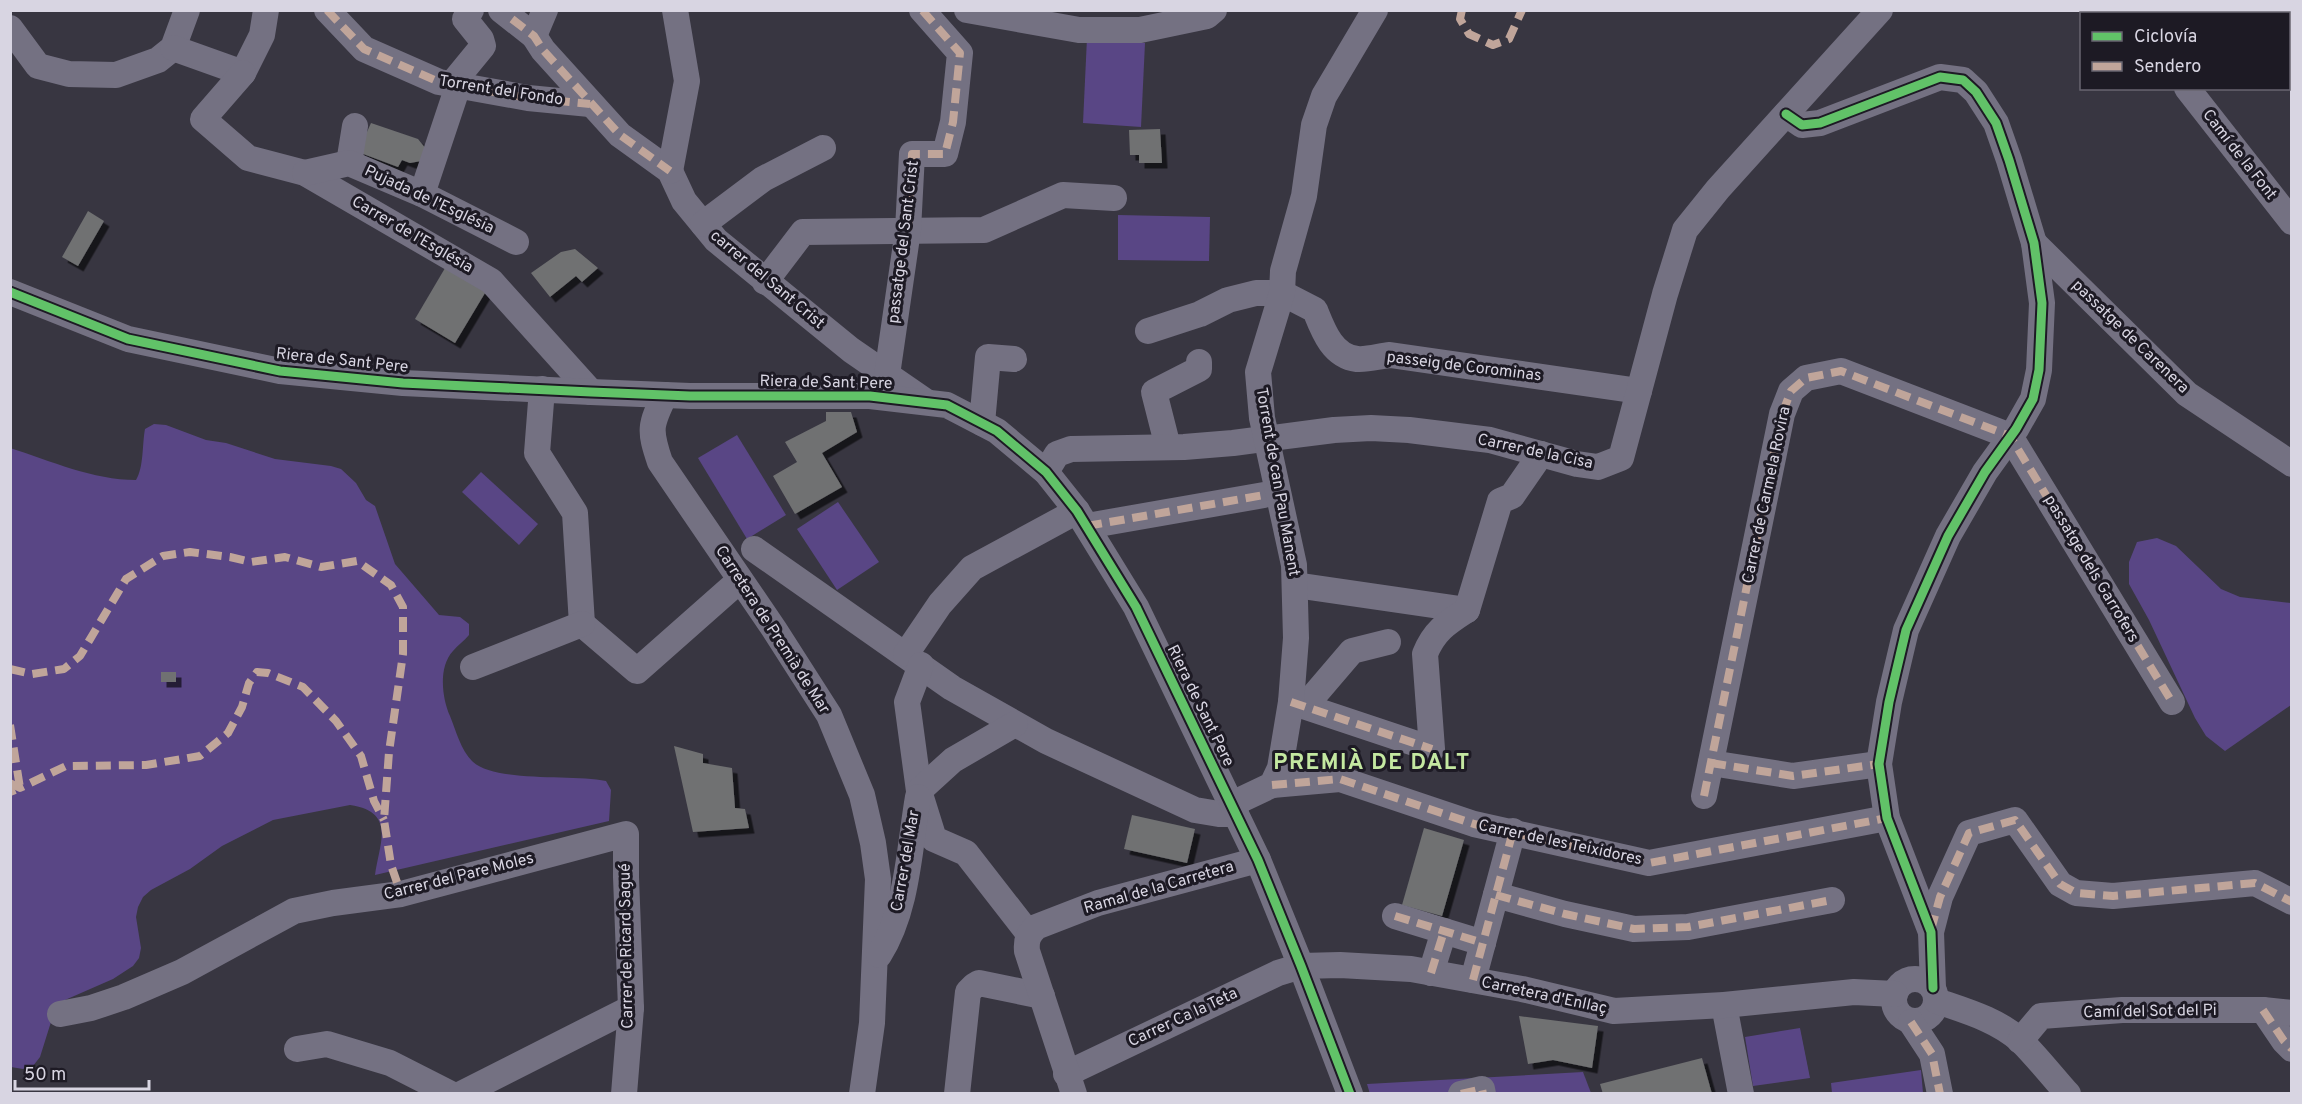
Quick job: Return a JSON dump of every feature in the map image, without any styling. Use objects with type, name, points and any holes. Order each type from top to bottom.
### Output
[{"type":"street","points":[[10,28],[38,66],[69,74],[116,75],[158,60],[173,48],[187,10]]},
{"type":"street","points":[[173,48],[243,73],[262,35],[266,10]]},
{"type":"street","name":"Torrent del Fondo","points":[[327,10],[364,49],[439,82],[528,98],[590,104]]},
{"type":"street","points":[[422,194],[454,85],[483,46],[482,39],[465,19],[471,10]]},
{"type":"street","name":"carrer del Sant Crist","points":[[501,10],[534,36],[543,50],[620,135],[670,171],[684,201],[716,240],[851,350],[928,403]]},
{"type":"street","points":[[534,36],[545,10]]},
{"type":"street","points":[[670,171],[687,81],[675,10]]},
{"type":"street","name":"passatge del Sant Crist","points":[[887,375],[908,231],[912,154],[945,154],[953,122],[960,53],[922,10]]},
{"type":"street","points":[[967,10],[1079,30],[1140,30],[1207,16],[1214,10]]},
{"type":"street","name":"Torrent de can Pau Manent","points":[[1272,785],[1281,768],[1298,704],[1295,585],[1294,565],[1259,400],[1258,372],[1282,292],[1283,271],[1304,196],[1314,125],[1324,96],[1375,10]]},
{"type":"street","name":"Carrer de la Cisa","points":[[1046,472],[1057,454],[1071,449],[1233,443],[1334,430],[1409,430],[1490,440],[1577,464],[1598,467],[1621,458],[1665,294],[1685,231],[1719,189],[1880,10]]},
{"type":"street","name":"Carrer de l'Església","points":[[243,73],[203,119],[248,158],[304,173],[491,281],[591,392]]},
{"type":"street","points":[[1786,114],[1802,125],[1820,123],[1940,77],[1963,80],[1976,92],[1996,123],[2013,170],[2034,243],[2042,303],[2039,370],[2033,399],[1985,472],[1948,536],[1906,630],[1889,702],[1879,765],[1887,818],[1931,933],[1935,995],[1931,1016],[1919,1022],[1911,1022]]},
{"type":"street","name":"Camí de la Font","points":[[2189,90],[2292,222]]},
{"type":"street","points":[[349,163],[355,126]]},
{"type":"street","points":[[703,224],[763,179],[823,148]]},
{"type":"street","name":"Pujada de l'Església","points":[[304,173],[349,163],[422,194],[516,242]]},
{"type":"street","points":[[765,282],[803,232],[984,230],[1063,195],[1114,198]]},
{"type":"street","name":"passatge de Carenera","points":[[2034,243],[2187,394],[2292,464]]},
{"type":"street","name":"Riera de Sant Pere","points":[[10,292],[128,339],[280,371],[403,383],[591,392],[665,395],[870,396],[947,405],[997,431],[1046,472],[1082,519],[1136,607],[1258,860],[1350,1094]]},
{"type":"street","points":[[1148,331],[1200,314],[1228,300],[1256,293],[1282,292]]},
{"type":"street","name":"passeig de Corominas","points":[[1282,292],[1315,310],[1322,329],[1336,350],[1355,359],[1390,356],[1639,391]]},
{"type":"street","points":[[982,423],[988,357],[1014,359]]},
{"type":"street","points":[[1168,447],[1154,392],[1199,369],[1199,362]]},
{"type":"street","name":"Carrer de Carmela Rovira","points":[[1704,796],[1782,414],[1791,391],[1806,378],[1841,371],[2010,436]]},
{"type":"street","points":[[542,389],[537,453],[575,513],[582,624],[637,671],[740,580]]},
{"type":"street","name":"Carretera de Premià de Mar","points":[[665,395],[656,414],[651,436],[660,462],[829,715],[862,795],[873,843],[878,879],[872,1023],[862,1094]]},
{"type":"street","name":"passatge dels Garrofers","points":[[2010,436],[2172,702]]},
{"type":"street","points":[[1388,642],[1352,651],[1298,704],[1432,749],[1425,654],[1428,644],[1442,626],[1467,610],[1500,501],[1512,496],[1541,454]]},
{"type":"street","name":"Carrer del Mar","points":[[874,961],[890,937],[901,903],[919,791],[907,702],[913,660],[940,604],[972,568],[1082,519],[1264,495]]},
{"type":"street","points":[[754,549],[952,688],[1046,741],[1195,810],[1219,814],[1234,809],[1272,785]]},
{"type":"street","points":[[1295,585],[1467,610]]},
{"type":"street","points":[[473,667],[582,624]]},
{"type":"street","points":[[1015,723],[953,760],[919,791],[934,839],[966,853],[1029,934],[1026,942],[1027,951],[1042,996],[1066,1087]]},
{"type":"street","points":[[1711,763],[1792,776],[1879,765]]},
{"type":"street","name":"Carrer de les Teixidores","points":[[1272,785],[1340,779],[1474,824],[1649,863],[1887,818]]},
{"type":"street","points":[[1931,933],[1940,897],[1969,833],[2015,820],[2060,884],[2076,893],[2113,896],[2255,883],[2292,902]]},
{"type":"street","points":[[1473,980],[1513,831]]},
{"type":"street","name":"Carrer de Ricard Sagué","points":[[624,1094],[630,1008],[627,834]]},
{"type":"street","name":"Carrer del Pare Moles","points":[[60,1014],[91,1008],[124,997],[172,976],[294,911],[401,894],[627,834]]},
{"type":"street","name":"Ramal de la Carretera","points":[[1029,934],[1036,927],[1098,903],[1258,860]]},
{"type":"street","points":[[1496,895],[1564,914],[1634,929],[1688,927],[1832,900]]},
{"type":"street","points":[[1395,916],[1483,943]]},
{"type":"street","points":[[1431,973],[1444,931]]},
{"type":"street","name":"Carretera d'Enllaç","points":[[1301,966],[1340,965],[1411,969],[1522,989],[1614,1011],[1724,1005],[1854,992],[1894,994]]},
{"type":"street","name":"Carrer Ca la Teta","points":[[1066,1087],[1278,974],[1301,966]]},
{"type":"street","points":[[1940,1094],[1932,1054],[1911,1022],[1899,1015],[1894,1006],[1894,994],[1901,984],[1912,979],[1924,981],[1935,995],[1998,1025],[2020,1041],[2068,1094]]},
{"type":"street","points":[[957,1094],[968,992],[980,983],[1042,996]]},
{"type":"street","points":[[1724,1005],[1741,1094]]},
{"type":"street","points":[[461,1094],[630,1008]]},
{"type":"street","name":"Camí del Sot del Pi","points":[[2020,1041],[2041,1016],[2122,1010],[2263,1010],[2292,1013]]},
{"type":"street","points":[[2263,1010],[2292,1049]]},
{"type":"street","points":[[297,1049],[327,1044],[390,1062],[451,1094]]},
{"type":"shaded area","points":[[1087,38],[1145,43],[1141,127],[1083,123]]},
{"type":"shaded area","points":[[1118,215],[1210,217],[1209,261],[1118,260]]},
{"type":"shaded area","points":[[154,424],[166,425],[206,440],[226,443],[275,459],[341,469],[356,483],[366,500],[375,506],[395,564],[439,615],[460,617],[469,624],[469,635],[448,658],[443,674],[443,692],[447,709],[468,757],[483,768],[497,772],[534,777],[606,781],[611,790],[609,821],[375,875],[382,831],[380,822],[365,809],[350,805],[273,820],[222,846],[190,869],[151,890],[143,897],[136,917],[141,948],[139,958],[133,966],[113,979],[56,1006],[40,1057],[33,1066],[23,1069],[11,1067],[10,448],[88,473],[136,480],[142,462],[145,429]]},
{"type":"shaded area","points":[[737,435],[786,515],[747,539],[698,458]]},
{"type":"shaded area","points":[[481,472],[538,524],[519,545],[462,492]]},
{"type":"shaded area","points":[[838,502],[879,562],[837,590],[797,529]]},
{"type":"shaded area","points":[[2157,538],[2176,546],[2221,589],[2240,597],[2291,603],[2291,705],[2225,751],[2206,736],[2195,718],[2149,620],[2129,584],[2129,562],[2137,542]]},
{"type":"shaded area","points":[[1800,1028],[1810,1078],[1753,1086],[1745,1037]]},
{"type":"shaded area","points":[[1921,1070],[1923,1093],[1832,1093],[1831,1083]]},
{"type":"shaded area","points":[[1583,1072],[1591,1093],[1370,1094],[1367,1084]]},
{"type":"building","points":[[371,123],[418,139],[426,149],[421,161],[410,163],[402,160],[398,167],[358,152]]},
{"type":"building","points":[[1160,129],[1162,163],[1139,163],[1139,155],[1130,155],[1129,130]]},
{"type":"building","points":[[88,211],[104,221],[78,266],[62,257]]},
{"type":"building","points":[[575,249],[598,268],[582,282],[576,276],[550,297],[531,273],[561,252]]},
{"type":"building","points":[[448,263],[488,288],[455,343],[415,319]]},
{"type":"building","points":[[826,412],[851,412],[857,432],[822,453],[842,487],[795,514],[773,476],[797,462],[785,442],[826,421]]},
{"type":"building","points":[[161,672],[176,672],[176,682],[161,682]]},
{"type":"building","points":[[674,746],[703,754],[703,763],[732,768],[735,808],[745,809],[749,828],[693,832]]},
{"type":"building","points":[[1132,815],[1195,829],[1187,863],[1124,849]]},
{"type":"building","points":[[1424,828],[1464,840],[1442,916],[1402,905]]},
{"type":"building","points":[[1519,1016],[1598,1026],[1592,1068],[1553,1060],[1528,1064]]},
{"type":"building","points":[[1702,1058],[1712,1094],[1603,1094],[1600,1084]]},
{"type":"marked path","points":[[327,10],[364,49],[439,82],[528,98],[590,104]]},
{"type":"marked path","points":[[908,230],[912,154],[945,154],[953,122],[960,53],[922,10]]},
{"type":"marked path","points":[[1462,10],[1460,19],[1469,34],[1493,45],[1509,39],[1522,10]]},
{"type":"marked path","points":[[512,19],[534,36],[543,50],[620,135],[670,171]]},
{"type":"marked path","points":[[1704,796],[1782,414],[1791,391],[1806,378],[1841,371],[2010,436],[2172,702]]},
{"type":"marked path","points":[[1087,526],[1264,495]]},
{"type":"marked path","points":[[10,669],[32,674],[64,669],[80,656],[126,579],[163,556],[190,552],[251,562],[285,557],[321,567],[357,561],[391,585],[403,607],[403,654],[389,752],[384,820],[391,865],[401,894]]},
{"type":"marked path","points":[[10,783],[20,788],[66,766],[146,765],[200,756],[228,733],[242,707],[249,683],[257,672],[268,673],[303,687],[336,721],[361,756],[374,801],[384,820]]},
{"type":"marked path","points":[[1291,702],[1432,749]]},
{"type":"marked path","points":[[10,725],[20,788],[10,792]]},
{"type":"marked path","points":[[1711,763],[1793,776],[1879,764]]},
{"type":"marked path","points":[[1272,785],[1340,779],[1474,824],[1649,863],[1887,818]]},
{"type":"marked path","points":[[1931,930],[1940,897],[1969,833],[2015,820],[2060,884],[2076,893],[2113,896],[2255,883],[2292,902]]},
{"type":"marked path","points":[[1473,980],[1513,831]]},
{"type":"marked path","points":[[1496,895],[1565,914],[1634,929],[1688,927],[1832,900]]},
{"type":"marked path","points":[[1395,916],[1483,943]]},
{"type":"marked path","points":[[1431,973],[1444,931]]},
{"type":"marked path","points":[[2263,1010],[2292,1049]]},
{"type":"marked path","points":[[1911,1022],[1932,1054],[1940,1094]]},
{"type":"marked path","points":[[1461,1094],[1482,1089],[1483,1094]]},
{"type":"cycle path","points":[[1786,114],[1802,125],[1820,123],[1940,77],[1963,80],[1976,92],[1996,123],[2034,243],[2042,303],[2039,370],[2033,399],[2016,429],[1985,472],[1948,536],[1906,630],[1889,702],[1879,764],[1887,818],[1931,932],[1933,988]]},
{"type":"cycle path","points":[[10,292],[128,339],[280,371],[403,383],[591,392],[690,396],[870,396],[947,405],[997,431],[1046,472],[1077,511],[1136,607],[1258,860],[1350,1094]]},
{"type":"district","name":"PREMIÀ DE DALT","points":[[1372,763]]}]
